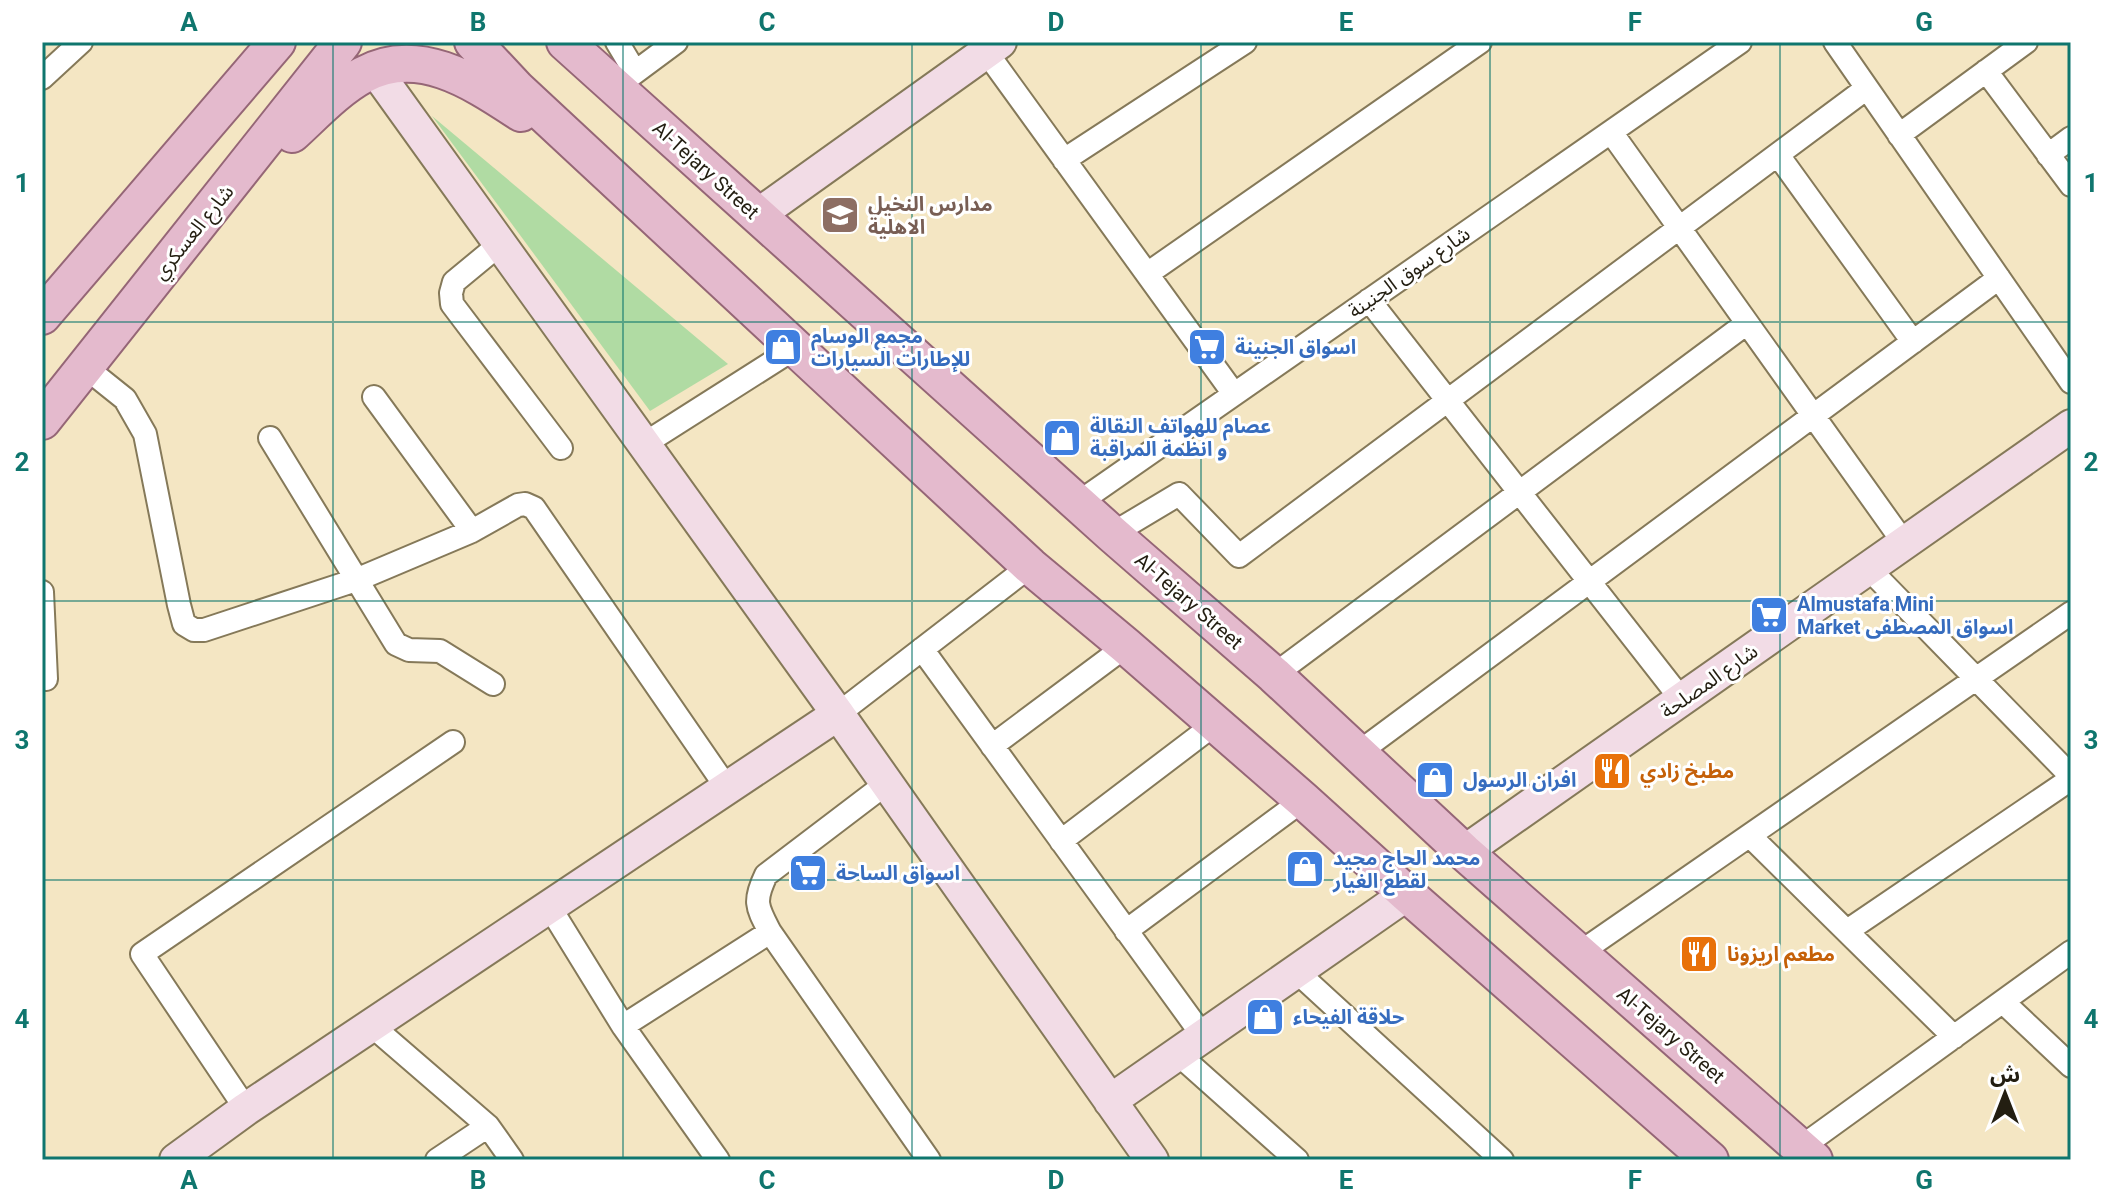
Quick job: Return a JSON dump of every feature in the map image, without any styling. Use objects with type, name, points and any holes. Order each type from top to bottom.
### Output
[{"type":"main road","points":[[42,316],[277,42]]},
{"type":"main road","name":"شارع العسكري","points":[[42,421],[343,42]]},
{"type":"main road","points":[[473,42],[517,89],[1030,566],[1303,800],[1710,1160]]},
{"type":"main road","name":"Al-Tejary Street","points":[[568,44],[624,80],[758,215],[1112,534],[1274,675],[1464,852],[1807,1154]]},
{"type":"main road","points":[[225,193],[362,75],[402,63],[461,76],[593,160]]},
{"type":"street","points":[[42,78],[81,42]]},
{"type":"street","points":[[617,42],[624,80],[676,42]]},
{"type":"street","points":[[1064,160],[1245,42]]},
{"type":"street","points":[[1147,274],[1480,42]]},
{"type":"street","name":"شارع سوق الجنينة","points":[[1078,503],[1740,42]]},
{"type":"street","points":[[1835,42],[2071,382]]},
{"type":"street","points":[[1899,135],[2026,42]]},
{"type":"street","points":[[758,215],[988,45],[1064,160],[1234,394]]},
{"type":"street","points":[[375,70],[838,714],[1152,1160]]},
{"type":"street","points":[[1986,71],[2071,185]]},
{"type":"street","points":[[1112,534],[1179,494],[1239,556],[1867,88]]},
{"type":"street","points":[[1611,132],[1904,543]]},
{"type":"street","points":[[2048,155],[2071,138]]},
{"type":"street","points":[[1778,155],[1913,342]]},
{"type":"street","points":[[500,244],[454,282],[452,304],[561,448]]},
{"type":"street","points":[[1358,753],[1999,278]]},
{"type":"street","points":[[1369,300],[1682,700]]},
{"type":"street","points":[[1274,675],[1747,323]]},
{"type":"street","points":[[644,444],[795,348]]},
{"type":"street","points":[[85,367],[125,399],[145,434],[184,624],[194,630],[204,630],[356,580],[472,531],[525,504],[534,508],[727,788]]},
{"type":"street","points":[[374,397],[472,531]]},
{"type":"street","name":"شارع المصلحة","points":[[1464,852],[2071,426]]},
{"type":"street","points":[[270,438],[396,644],[409,650],[440,651],[493,684]]},
{"type":"street","points":[[176,1160],[246,1109],[838,714],[1030,566]]},
{"type":"street","points":[[1847,931],[2071,777],[1868,568]]},
{"type":"street","points":[[42,592],[46,679]]},
{"type":"street","points":[[1578,954],[2071,613]]},
{"type":"street","points":[[992,746],[1126,646]]},
{"type":"street","points":[[922,649],[1126,931],[1191,1045],[1297,1160]]},
{"type":"street","points":[[1061,841],[1215,724]]},
{"type":"street","points":[[246,1109],[142,954],[453,742]]},
{"type":"street","points":[[887,783],[766,875],[760,887],[758,908],[770,932],[929,1160]]},
{"type":"street","points":[[1126,931],[1303,800]]},
{"type":"street","points":[[1750,836],[1954,1037]]},
{"type":"street","points":[[1110,1101],[1407,894]]},
{"type":"street","points":[[549,906],[623,1026],[718,1160]]},
{"type":"street","points":[[623,1026],[770,932]]},
{"type":"street","points":[[1807,1154],[1954,1037],[2071,952]]},
{"type":"street","points":[[1297,972],[1502,1160]]},
{"type":"street","points":[[2003,1002],[2071,1066]]},
{"type":"street","points":[[371,1025],[488,1126],[512,1160]]},
{"type":"street","points":[[437,1160],[488,1126]]},
{"type":"green space","points":[[432,116],[728,364],[650,411]]},
{"type":"place","name":"مدارس النخيل الاهلية","points":[[840,215]]},
{"type":"place","name":"مجمع الوسام للإطارات السيارات","points":[[783,347]]},
{"type":"place","name":"اسواق الجنينة","points":[[1207,347]]},
{"type":"place","name":"عصام للهواتف النقالة و انظمة المراقبة","points":[[1062,438]]},
{"type":"place","name":"Almustafa Mini Market اسواق المصطفى","points":[[1769,615]]},
{"type":"place","name":"مطبخ زادي","points":[[1612,771]]},
{"type":"place","name":"افران الرسول","points":[[1435,780]]},
{"type":"place","name":"محمد الحاج مجيد لقطع الغيار","points":[[1305,869]]},
{"type":"place","name":"اسواق الساحة","points":[[808,873]]},
{"type":"place","name":"مطعم اريزونا","points":[[1699,954]]},
{"type":"place","name":"حلاقة الفيحاء","points":[[1265,1017]]}]
